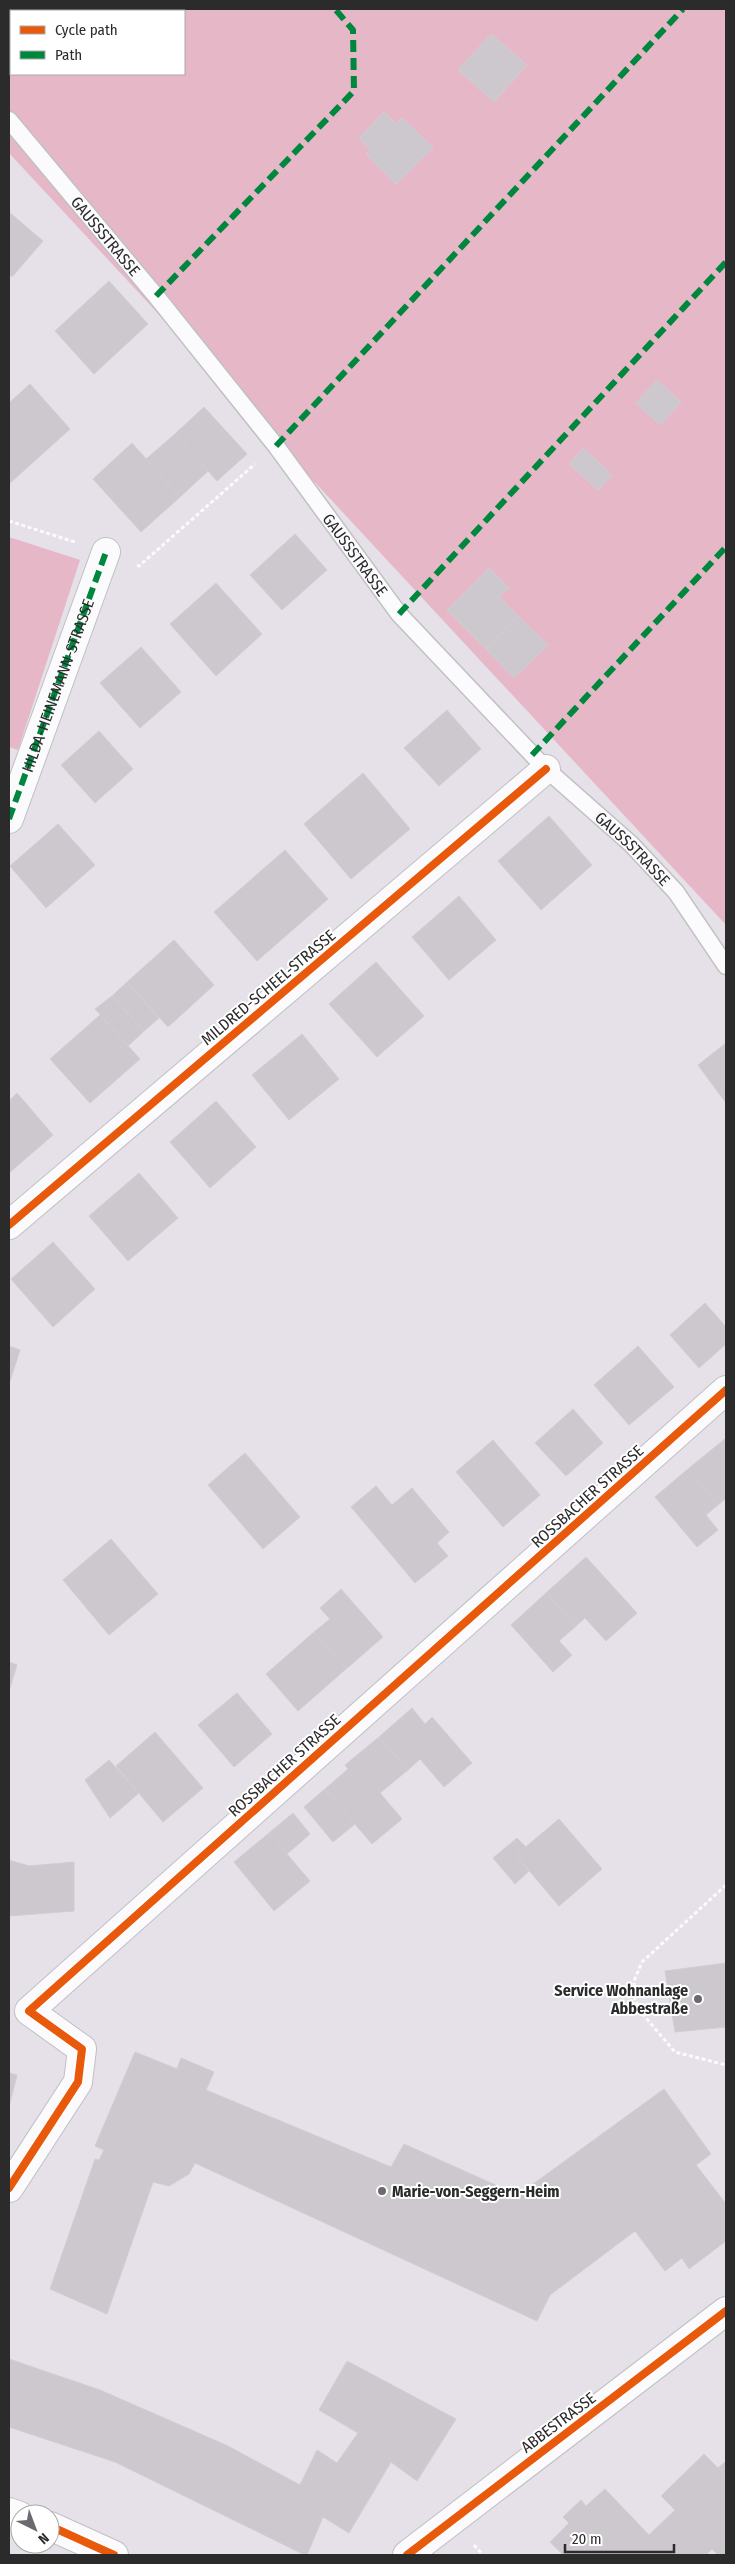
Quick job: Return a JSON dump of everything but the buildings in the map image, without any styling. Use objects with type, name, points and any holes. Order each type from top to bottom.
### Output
[{"type":"street","name":"HILDA-HEINEMANN-STRASSE","points":[[9,819],[106,552]]},
{"type":"street","name":"MILDRED-SCHEEL-STRASSE","points":[[9,1225],[546,769]]},
{"type":"street","name":"ROSSBACHER STRASSE","points":[[9,2188],[78,2082],[82,2049],[19,2008],[726,1390]]},
{"type":"street","name":"ABBESTRASSE","points":[[407,2555],[726,2311]]},
{"type":"street","points":[[60,2531],[114,2555]]},
{"type":"lane","name":"GAUSSSTRASSE","points":[[9,120],[156,296],[276,446],[399,614],[546,769],[631,844],[676,892],[726,966]]},
{"type":"path","points":[[9,521],[106,552],[139,566],[276,446]]},
{"type":"path","points":[[726,1885],[642,1962],[634,1981],[635,1999],[640,2011],[675,2052],[726,2065]]},
{"type":"shaded area","points":[[9,9],[726,9],[726,925],[9,153]]},
{"type":"shaded area","points":[[9,537],[80,560],[18,750],[9,747]]},
{"type":"marked path","points":[[156,296],[354,91],[353,30],[335,9]]},
{"type":"marked path","points":[[276,446],[683,9]]},
{"type":"marked path","points":[[399,614],[726,262]]},
{"type":"marked path","points":[[532,755],[726,547]]},
{"type":"marked path","points":[[9,819],[106,552]]},
{"type":"cycle path","points":[[9,1225],[546,769]]},
{"type":"cycle path","points":[[9,2188],[78,2082],[82,2049],[29,2011],[726,1390]]},
{"type":"cycle path","points":[[407,2555],[726,2311]]},
{"type":"cycle path","points":[[60,2531],[114,2555]]},
{"type":"place","name":"Service Wohnanlage Abbestraße","points":[[698,1999]]},
{"type":"place","name":"Marie-von-Seggern-Heim","points":[[382,2191]]}]
